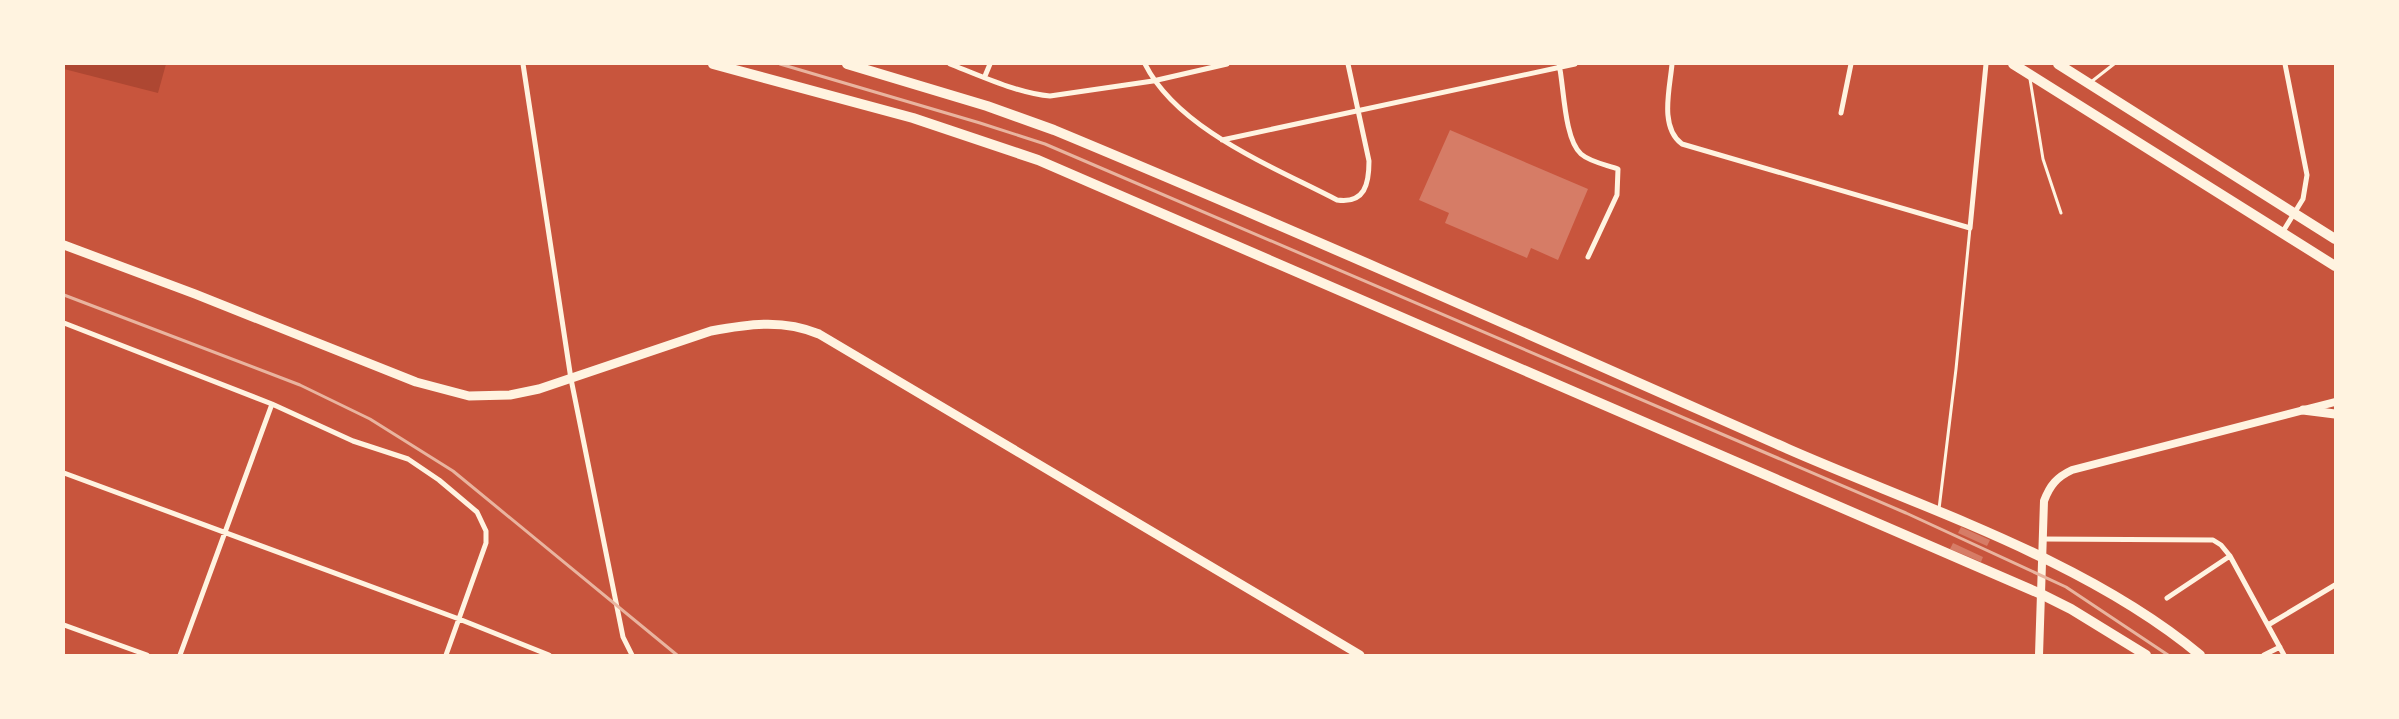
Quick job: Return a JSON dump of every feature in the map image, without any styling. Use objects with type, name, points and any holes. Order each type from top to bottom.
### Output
[{"type":"main road","points":[[713,64],[913,118],[1038,160],[2041,594],[2078,613],[2146,655]]},
{"type":"main road","points":[[847,64],[987,106],[1071,137],[1800,454],[1939,512],[2041,557],[2092,584],[2158,624],[2200,655]]},
{"type":"main road","points":[[2013,64],[2335,266]]},
{"type":"main road","points":[[2058,64],[2335,239]]},
{"type":"main road","points":[[64,245],[195,294],[416,382],[470,396],[510,395],[539,389],[711,331],[741,325],[772,323],[799,326],[819,334],[1360,655]]},
{"type":"main road","points":[[2303,410],[2335,414]]},
{"type":"street","points":[[523,64],[571,380],[621,627],[632,655]]},
{"type":"street","points":[[950,64],[1038,96],[1050,96],[1153,81],[1226,64]]},
{"type":"street","points":[[985,76],[990,64]]},
{"type":"street","points":[[1145,64],[1153,81],[1182,110],[1222,140],[1337,200],[1354,201],[1361,195],[1369,174],[1369,161],[1348,64]]},
{"type":"street","points":[[1222,140],[1575,64]]},
{"type":"street","points":[[1672,64],[1668,118],[1671,132],[1682,144],[1970,228],[1986,64]]},
{"type":"street","points":[[1841,113],[1851,64]]},
{"type":"street","points":[[2282,233],[2303,199],[2306,175],[2285,64]]},
{"type":"street","points":[[1560,66],[1574,144],[1581,154],[1618,169],[1616,195],[1588,256]]},
{"type":"street","points":[[64,323],[272,404],[353,442],[408,459],[439,480],[477,512],[486,531],[482,556],[446,655]]},
{"type":"street","points":[[2038,655],[2044,501],[2053,483],[2064,473],[2184,440],[2335,402]]},
{"type":"street","points":[[180,655],[272,404]]},
{"type":"street","points":[[64,473],[549,655]]},
{"type":"street","points":[[2042,539],[2206,538],[2221,545],[2230,556],[2284,655]]},
{"type":"street","points":[[2166,598],[2230,556]]},
{"type":"street","points":[[2268,625],[2335,585]]},
{"type":"street","points":[[64,625],[147,655]]},
{"type":"street","points":[[2264,655],[2280,647]]},
{"type":"lane","points":[[2090,83],[2114,64]]},
{"type":"lane","points":[[2029,73],[2043,159],[2061,213]]},
{"type":"lane","points":[[1939,512],[1970,228]]},
{"type":"shaded area","points":[[64,64],[166,64],[158,93],[64,69]]},
{"type":"building","points":[[1450,130],[1588,189],[1558,260],[1531,248],[1527,258],[1445,223],[1449,213],[1419,200]]},
{"type":"building","points":[[1961,527],[1990,540],[1987,546],[1958,533]]},
{"type":"building","points":[[1953,543],[1983,557],[1981,562],[1950,549]]},
{"type":"railway","points":[[780,64],[1045,144],[1906,513],[2066,587],[2168,655]]},
{"type":"railway","points":[[64,295],[300,385],[370,419],[453,471],[677,655]]}]
